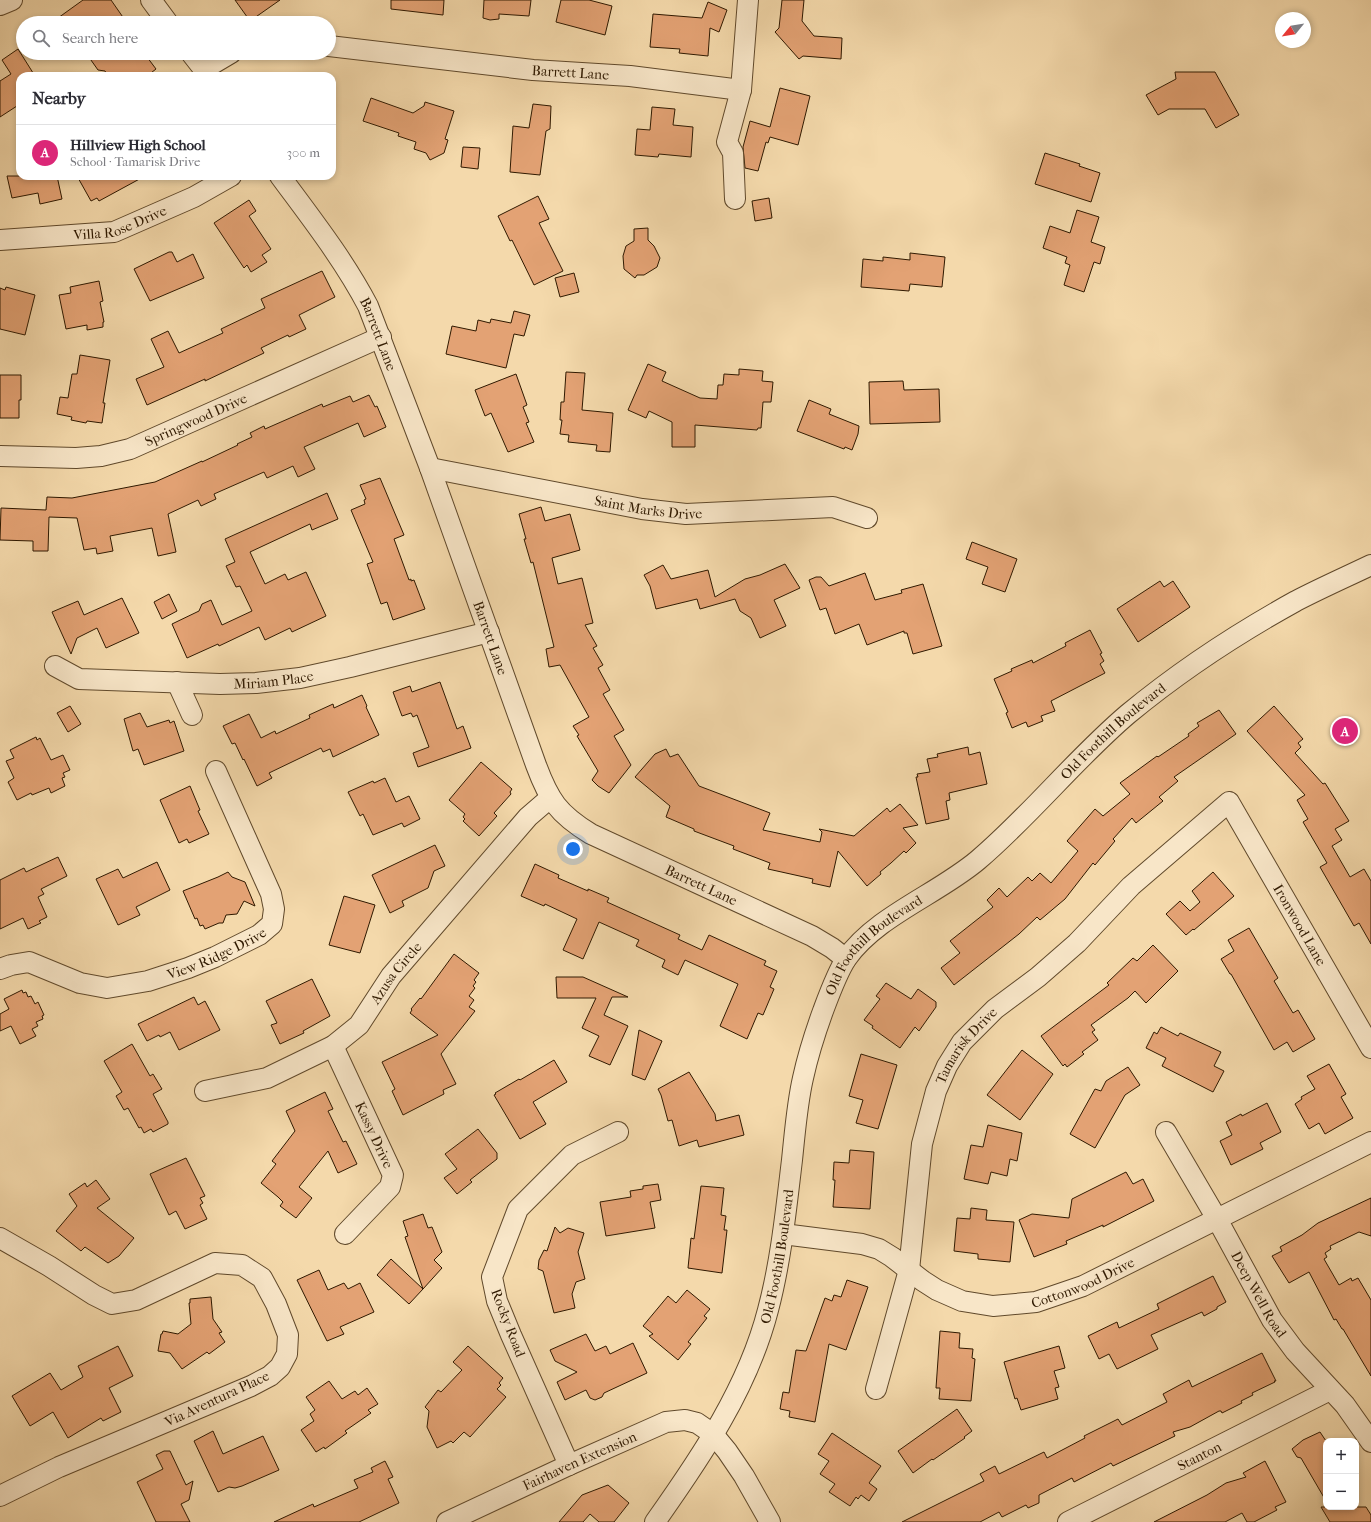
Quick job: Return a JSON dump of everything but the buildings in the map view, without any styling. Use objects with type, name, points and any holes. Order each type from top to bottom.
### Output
[{"type":"street","points":[[0,5],[12,0]]},
{"type":"street","points":[[151,0],[163,16]]},
{"type":"street","points":[[735,198],[733,153],[727,142],[741,90],[748,0]]},
{"type":"street","name":"Barrett Lane","points":[[336,47],[533,70],[630,76],[741,90]]},
{"type":"street","points":[[196,60],[205,72]]},
{"type":"street","points":[[207,72],[222,60]]},
{"type":"street","name":"Villa Rose Drive","points":[[0,240],[114,232],[194,197],[224,180]]},
{"type":"street","name":"Barrett Lane","points":[[283,180],[320,230],[354,281],[368,306],[430,468],[536,765],[550,798],[568,819],[591,834],[812,936],[832,948],[846,959]]},
{"type":"street","name":"Springwood Drive","points":[[0,456],[76,458],[102,456],[130,449],[381,337]]},
{"type":"street","name":"Saint Marks Drive","points":[[430,468],[650,510],[686,514],[833,507],[867,518]]},
{"type":"street","name":"Old Foothill Boulevard","points":[[655,1522],[692,1470],[731,1404],[756,1346],[767,1313],[783,1234],[803,1080],[824,1009],[846,959],[870,934],[888,920],[949,882],[974,863],[1102,738],[1127,715],[1161,688],[1208,655],[1267,618],[1298,600],[1371,565]]},
{"type":"street","name":"Miriam Place","points":[[55,666],[79,679],[256,683],[300,678],[489,632]]},
{"type":"street","points":[[177,682],[192,715]]},
{"type":"street","name":"View Ridge Drive","points":[[0,970],[11,965],[29,962],[80,983],[107,988],[148,981],[188,968],[215,957],[259,935],[272,924],[274,909],[271,894],[216,771]]},
{"type":"street","name":"Azusa Circle","points":[[205,1091],[267,1078],[333,1046],[359,1025],[391,976],[528,817],[550,798]]},
{"type":"street","name":"Ironwood Lane","points":[[1229,802],[1371,1048]]},
{"type":"street","name":"Tamarisk Drive","points":[[876,1389],[909,1270],[922,1144],[936,1091],[947,1066],[962,1042],[995,1009],[1038,977],[1077,943],[1131,886],[1229,802]]},
{"type":"street","name":"Kassy Drive","points":[[333,1046],[393,1175],[390,1187],[345,1234]]},
{"type":"street","name":"Rocky Road","points":[[569,1465],[505,1321],[497,1300],[492,1277],[518,1209],[572,1155],[618,1132]]},
{"type":"street","name":"Deep Well Road","points":[[1166,1132],[1217,1219],[1272,1320],[1295,1351],[1345,1405],[1371,1442]]},
{"type":"street","name":"Cottonwood Drive","points":[[783,1234],[862,1244],[879,1248],[937,1290],[962,1301],[993,1306],[1036,1302],[1083,1286],[1371,1142]]},
{"type":"street","name":"Via Aventura Place","points":[[0,1238],[49,1266],[94,1296],[112,1304],[136,1300],[215,1263],[242,1264],[262,1278],[276,1304],[288,1336],[287,1354],[280,1367],[270,1376],[244,1389],[59,1468],[0,1496]]},
{"type":"street","name":"Stanton","points":[[1068,1522],[1330,1390]]},
{"type":"street","name":"Fairhaven Extension","points":[[447,1522],[666,1422],[685,1420],[697,1423],[713,1434],[744,1476],[770,1522]]},
{"type":"place","name":"Hillview High School","points":[[1345,731]]}]
